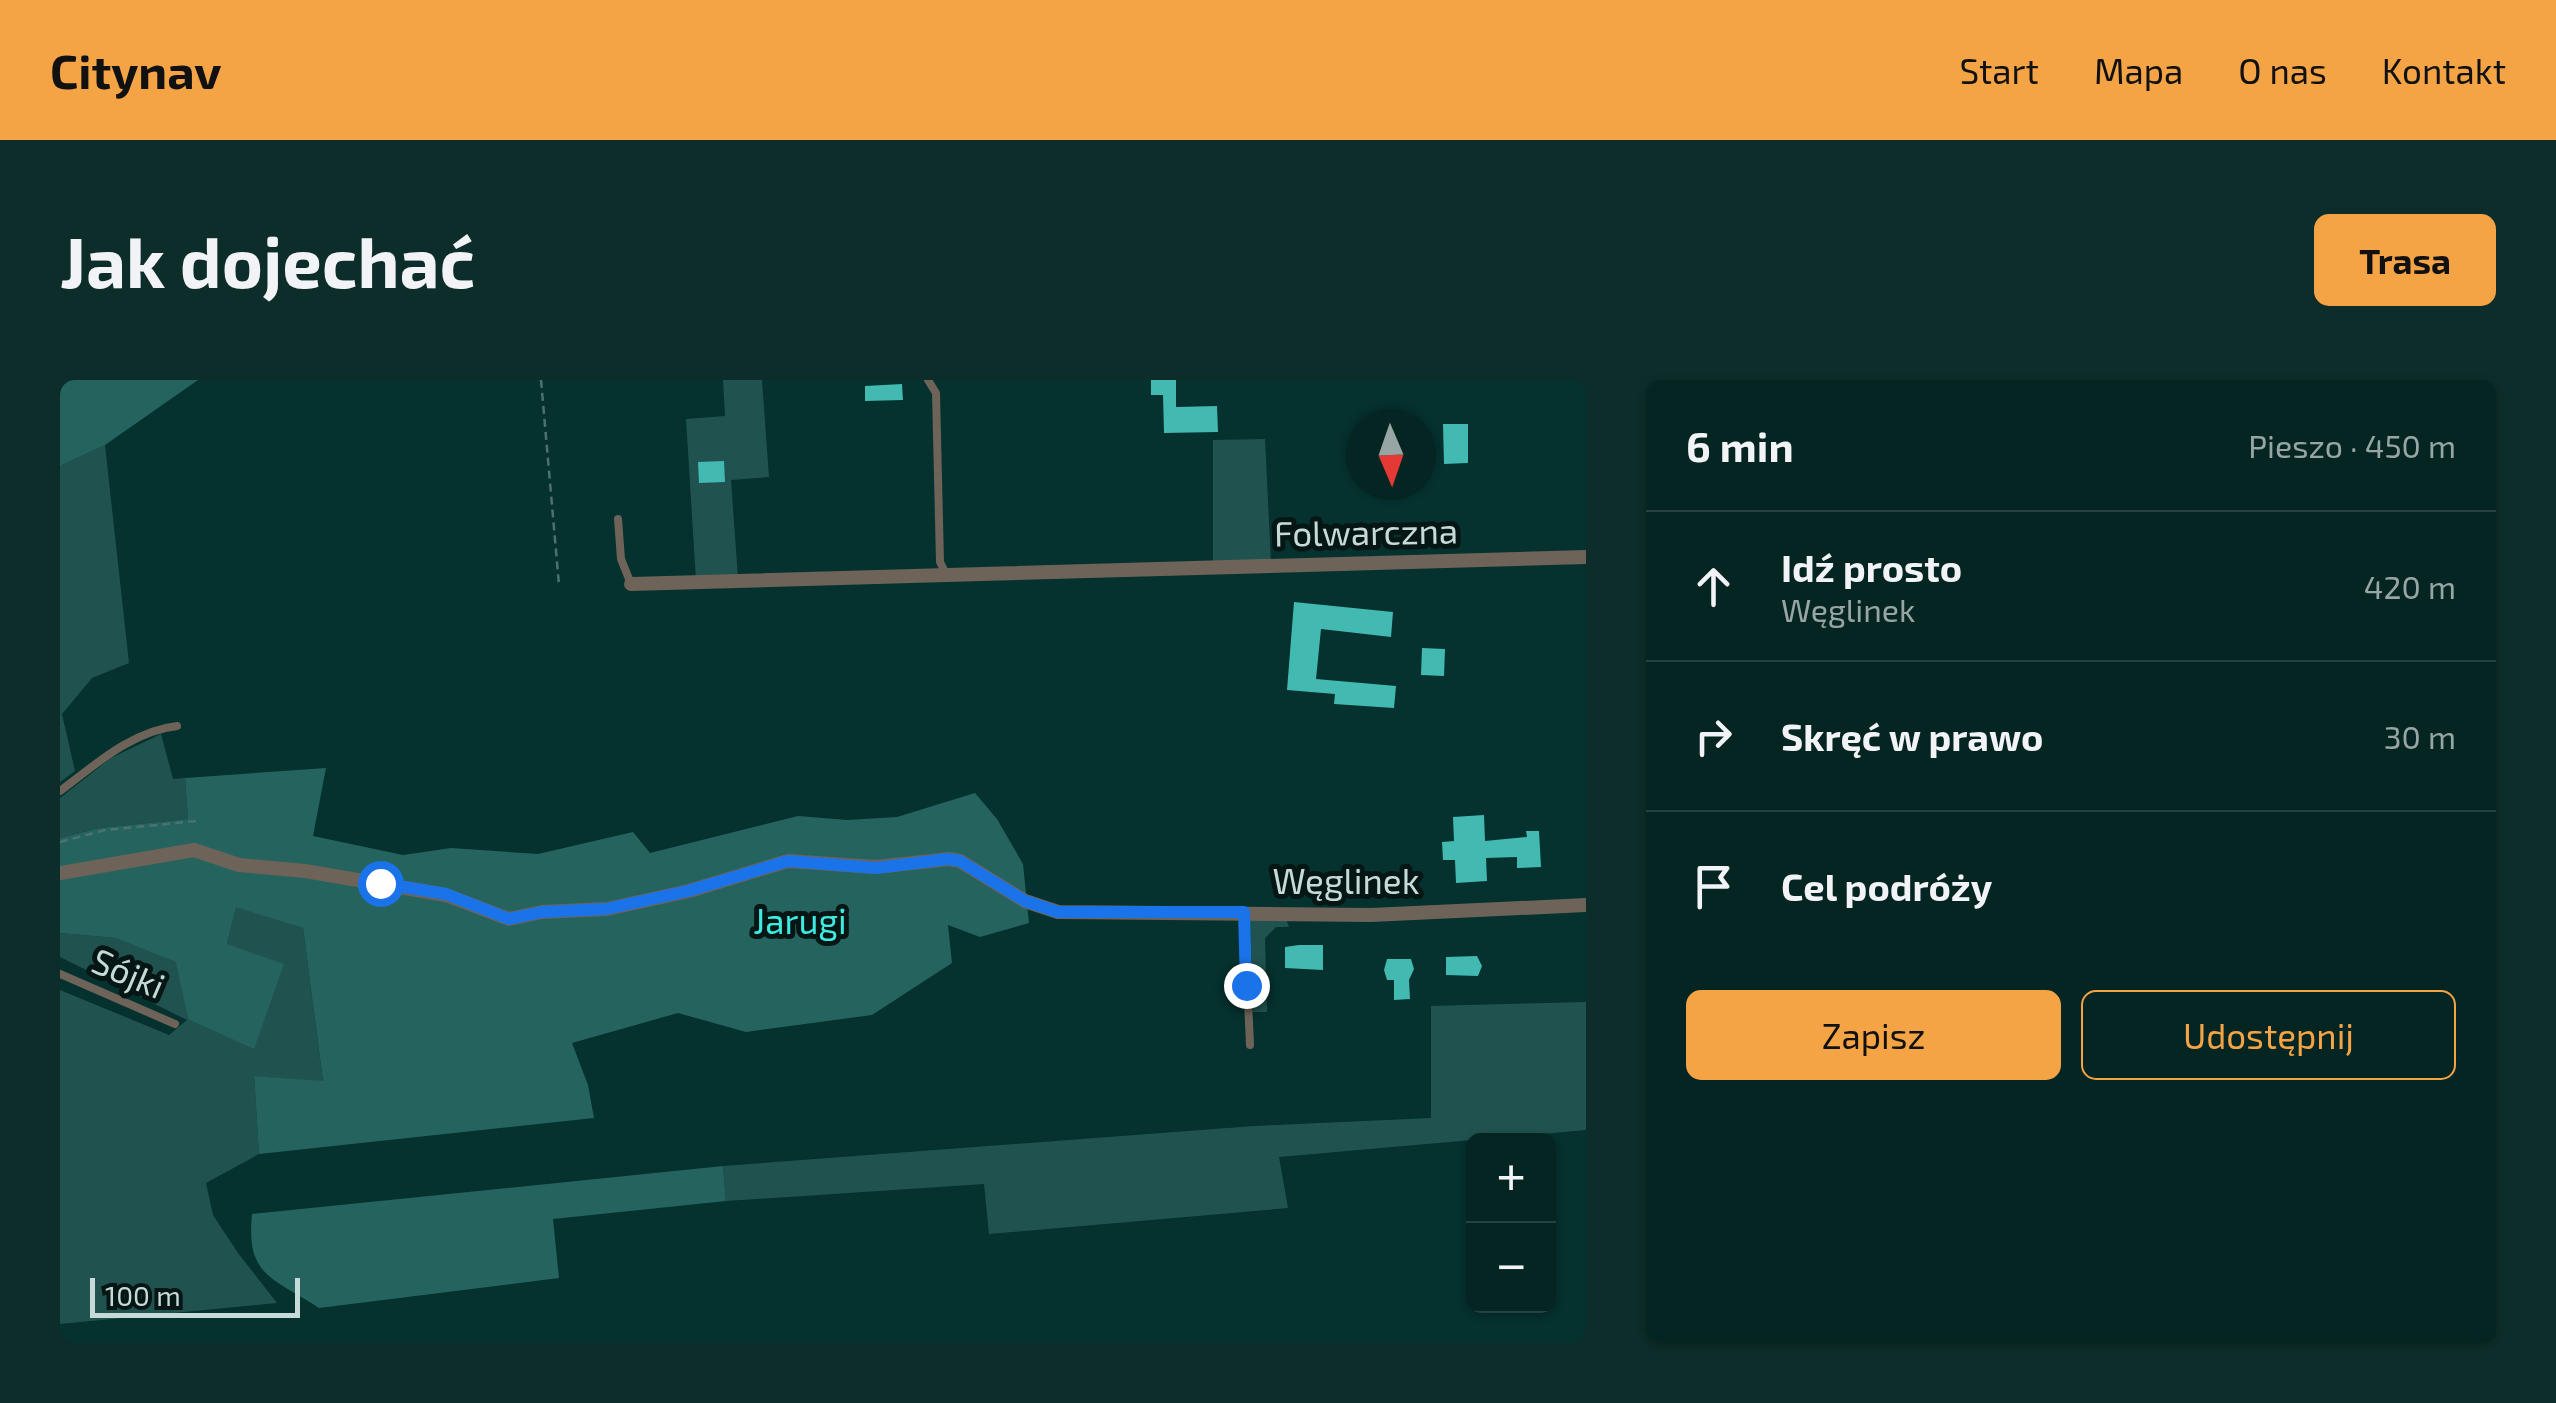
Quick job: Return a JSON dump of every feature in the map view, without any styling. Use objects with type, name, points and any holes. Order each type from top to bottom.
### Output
[{"type":"street","name":"Folwarczna","points":[[630,584],[1586,557]]},
{"type":"street","name":"Węglinek","points":[[60,873],[194,850],[240,865],[446,894],[509,919],[542,912],[606,909],[688,891],[788,861],[876,868],[960,861],[1025,901],[1058,912],[1371,915],[1586,904]]},
{"type":"lane","points":[[928,380],[937,404],[940,562],[947,576]]},
{"type":"lane","points":[[618,519],[621,559],[630,584]]},
{"type":"lane","points":[[60,792],[126,745],[160,728],[177,726]]},
{"type":"lane","points":[[1244,912],[1250,1046]]},
{"type":"lane","name":"Sójki","points":[[60,974],[175,1024]]},
{"type":"path","points":[[541,380],[558,585]]},
{"type":"path","points":[[60,842],[104,830],[198,821]]},
{"type":"shaded area","points":[[723,380],[762,380],[769,477],[731,480],[738,578],[696,580],[686,419],[725,416]]},
{"type":"shaded area","points":[[1265,439],[1271,563],[1213,563],[1213,440]]},
{"type":"shaded area","points":[[105,445],[129,663],[92,678],[62,714],[75,771],[60,782],[60,466]]},
{"type":"shaded area","points":[[161,734],[173,779],[185,778],[188,819],[99,828],[60,838],[60,798],[111,758]]},
{"type":"shaded area","points":[[236,906],[303,928],[323,1082],[254,1076],[259,1154],[206,1183],[213,1215],[277,1303],[60,1324],[60,990],[169,1035],[187,1020],[60,957],[60,933],[115,938],[177,962],[188,1019],[227,944]]},
{"type":"shaded area","points":[[1250,918],[1286,919],[1289,927],[1276,927],[1265,938],[1267,1012],[1253,1012]]},
{"type":"shaded area","points":[[1586,1002],[1586,1130],[1466,1133],[1466,1141],[1279,1157],[1288,1208],[989,1234],[984,1184],[726,1201],[723,1166],[1254,1126],[1431,1118],[1431,1006]]},
{"type":"green space","points":[[60,380],[198,380],[105,445],[60,466]]},
{"type":"green space","name":"Jarugi","points":[[326,768],[313,836],[403,855],[451,848],[538,854],[633,832],[650,853],[798,816],[847,820],[897,817],[975,793],[997,819],[1023,864],[1029,923],[980,937],[948,925],[952,963],[872,1015],[746,1032],[678,1013],[572,1043],[588,1085],[594,1118],[259,1154],[254,1076],[323,1081],[303,928],[236,907],[227,944],[284,964],[254,1049],[188,1019],[176,962],[115,938],[60,933],[60,838],[99,828],[188,819],[185,778]]},
{"type":"green space","points":[[723,1166],[726,1201],[553,1219],[559,1278],[319,1308],[266,1273],[253,1251],[252,1214]]},
{"type":"building","points":[[1151,380],[1176,380],[1176,407],[1217,406],[1218,432],[1164,433],[1163,395],[1151,395]]},
{"type":"building","points":[[902,384],[903,400],[865,401],[865,386]]},
{"type":"building","points":[[1443,424],[1468,424],[1468,463],[1444,464]]},
{"type":"building","points":[[724,461],[725,482],[699,483],[698,462]]},
{"type":"building","points":[[1294,602],[1393,612],[1391,637],[1321,629],[1316,679],[1396,686],[1394,708],[1334,704],[1335,694],[1287,690]]},
{"type":"building","points":[[1422,648],[1445,649],[1444,676],[1421,675]]},
{"type":"building","points":[[1484,815],[1485,841],[1527,837],[1526,831],[1539,831],[1541,867],[1517,868],[1517,857],[1486,858],[1487,881],[1456,883],[1455,860],[1443,860],[1442,842],[1454,841],[1453,817]]},
{"type":"building","points":[[1323,945],[1323,970],[1285,968],[1285,947]]},
{"type":"building","points":[[1477,956],[1482,966],[1478,976],[1446,975],[1446,957]]},
{"type":"building","points":[[1387,959],[1411,959],[1414,969],[1409,980],[1410,999],[1394,1000],[1394,980],[1387,980],[1384,970]]},
{"type":"route","points":[[380,883],[446,894],[509,919],[542,912],[606,909],[688,891],[788,861],[876,868],[948,859],[960,861],[1025,901],[1058,912],[1244,912],[1246,985]]}]
